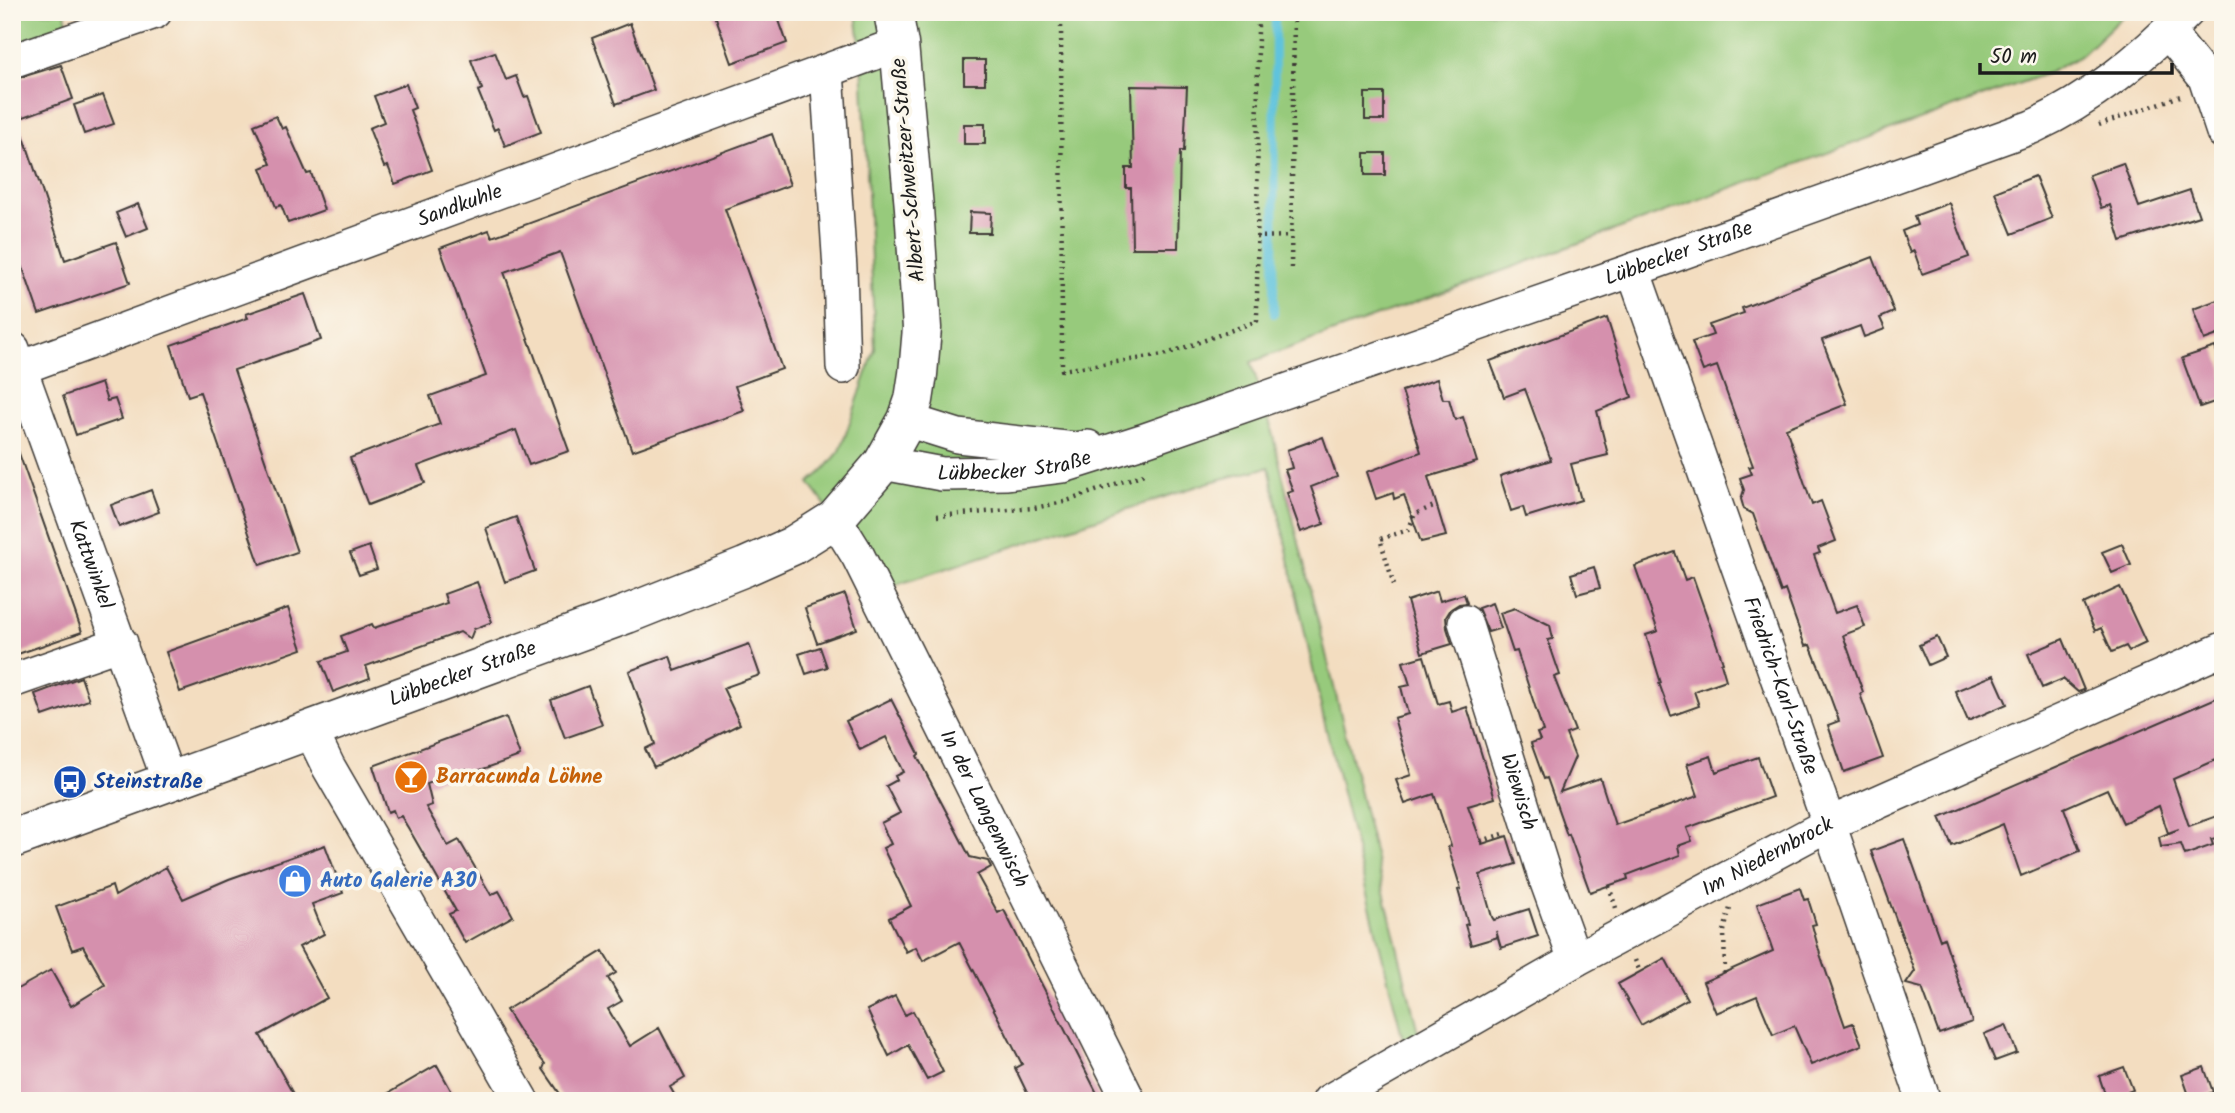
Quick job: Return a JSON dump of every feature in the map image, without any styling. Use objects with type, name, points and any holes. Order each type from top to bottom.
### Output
[{"type":"main road","name":"Albert-Schweitzer-Straße","points":[[896,28],[922,328]]},
{"type":"main road","name":"Lübbecker Straße","points":[[12,838],[627,614],[745,567],[792,545],[835,519],[884,463],[914,400],[922,328]]},
{"type":"street","points":[[12,61],[155,12]]},
{"type":"street","points":[[2178,22],[2214,75],[2223,132]]},
{"type":"street","name":"Lübbecker Straße","points":[[884,463],[942,474],[1007,473],[1063,466],[1142,441],[1633,270],[2032,127],[2091,96],[2178,22]]},
{"type":"street","name":"Sandkuhle","points":[[16,357],[827,71],[896,28]]},
{"type":"street","points":[[827,71],[840,269],[843,367]]},
{"type":"street","name":"Friedrich-Karl-Straße","points":[[1633,270],[1924,1101]]},
{"type":"street","name":"Kattwinkel","points":[[16,357],[169,781]]},
{"type":"street","name":"Lübbecker Straße","points":[[907,419],[958,436],[1075,449],[1142,441]]},
{"type":"street","name":"In der Langenwisch","points":[[835,519],[858,556],[1129,1101]]},
{"type":"street","name":"Wiewisch","points":[[1465,622],[1545,877],[1575,960]]},
{"type":"street","points":[[12,681],[121,643]]},
{"type":"street","name":"Im Niedernbrock","points":[[1329,1101],[1575,960],[1829,824],[2223,649]]},
{"type":"street","points":[[310,729],[328,766],[522,1101]]},
{"type":"path","points":[[1061,12],[1062,370],[1164,355],[1257,321],[1258,12]]},
{"type":"path","points":[[1291,268],[1289,236],[1294,12]]},
{"type":"path","points":[[1256,237],[1289,236]]},
{"type":"path","points":[[1394,585],[1380,539],[1408,530],[1415,514],[1436,505]]},
{"type":"path","points":[[1725,973],[1724,931],[1730,907],[1736,900]]},
{"type":"green space","points":[[29,12],[65,12],[69,32],[12,52],[12,18]]},
{"type":"green space","points":[[856,12],[2127,12],[2082,55],[2048,73],[1251,362],[1270,424],[1419,1036],[1404,1044],[1323,716],[1269,467],[1210,482],[881,590],[865,558],[809,483],[840,451],[875,349],[862,60]]},
{"type":"building","points":[[714,12],[776,12],[787,43],[732,63]]},
{"type":"building","points":[[630,23],[654,90],[616,104],[592,38]]},
{"type":"building","points":[[495,52],[506,80],[516,76],[524,97],[528,96],[541,132],[505,146],[498,128],[494,130],[478,91],[482,89],[471,60]]},
{"type":"building","points":[[964,60],[985,60],[985,84],[964,84]]},
{"type":"building","points":[[61,65],[73,99],[18,119],[65,260],[116,242],[130,283],[39,314],[16,248],[12,250],[12,80]]},
{"type":"building","points":[[406,84],[415,108],[410,110],[432,170],[395,184],[388,166],[384,167],[369,128],[384,122],[374,96]]},
{"type":"building","points":[[1131,86],[1187,87],[1184,151],[1180,151],[1178,248],[1132,248],[1131,188],[1126,188],[1126,168],[1133,168]]},
{"type":"building","points":[[1365,93],[1384,93],[1384,120],[1365,120]]},
{"type":"building","points":[[103,95],[114,124],[84,134],[74,105]]},
{"type":"building","points":[[276,116],[282,129],[286,127],[307,174],[311,173],[324,210],[288,223],[281,205],[276,207],[261,168],[271,164],[254,125]]},
{"type":"building","points":[[964,124],[985,124],[985,144],[964,144]]},
{"type":"building","points":[[772,134],[790,185],[725,209],[782,369],[735,386],[744,411],[632,451],[560,252],[504,272],[569,451],[529,465],[516,430],[418,466],[425,483],[368,505],[350,458],[440,424],[430,396],[486,376],[440,248],[489,230],[492,237]]},
{"type":"building","points":[[1365,153],[1385,153],[1385,175],[1365,175]]},
{"type":"building","points":[[2123,163],[2139,207],[2190,190],[2199,216],[2121,241],[2110,205],[2101,208],[2089,175]]},
{"type":"building","points":[[2035,176],[2052,218],[2012,234],[1995,192]]},
{"type":"building","points":[[1949,203],[1969,257],[1922,274],[1914,251],[1910,253],[1902,231],[1917,225],[1914,216]]},
{"type":"building","points":[[138,204],[148,228],[126,237],[116,213]]},
{"type":"building","points":[[970,212],[991,213],[990,233],[969,233]]},
{"type":"building","points":[[1873,257],[1894,312],[1880,318],[1885,329],[1864,337],[1860,326],[1822,340],[1847,404],[1786,428],[1812,505],[1821,501],[1836,541],[1818,548],[1820,553],[1814,555],[1835,613],[1857,605],[1865,627],[1843,635],[1883,758],[1844,772],[1828,725],[1839,721],[1821,672],[1810,645],[1805,646],[1785,590],[1781,592],[1753,514],[1744,509],[1741,499],[1744,490],[1740,478],[1752,474],[1749,467],[1753,466],[1717,366],[1703,371],[1692,342],[1713,335],[1709,325],[1744,313],[1742,308]]},
{"type":"building","points":[[305,294],[321,340],[234,370],[297,552],[260,565],[200,392],[188,396],[171,345],[248,318],[246,314]]},
{"type":"building","points":[[2223,298],[2223,333],[2204,340],[2193,309]]},
{"type":"building","points":[[1607,318],[1632,397],[1597,411],[1608,455],[1571,464],[1581,500],[1526,517],[1523,507],[1511,511],[1500,476],[1551,460],[1525,389],[1504,397],[1490,361]]},
{"type":"building","points":[[2215,347],[2223,370],[2223,399],[2200,407],[2182,358]]},
{"type":"building","points":[[1437,379],[1443,399],[1449,399],[1455,420],[1463,417],[1477,462],[1428,477],[1446,536],[1421,542],[1404,495],[1394,499],[1393,493],[1376,499],[1367,472],[1421,452],[1402,391]]},
{"type":"building","points":[[101,383],[107,401],[115,399],[122,419],[76,435],[63,396]]},
{"type":"building","points":[[1323,437],[1337,477],[1311,487],[1324,524],[1301,532],[1287,493],[1293,491],[1285,470],[1292,468],[1287,450]]},
{"type":"building","points":[[15,442],[82,632],[12,656],[12,443]]},
{"type":"building","points":[[151,490],[159,512],[119,527],[111,505]]},
{"type":"building","points":[[516,517],[535,571],[505,582],[486,528]]},
{"type":"building","points":[[2122,544],[2131,565],[2112,573],[2102,552]]},
{"type":"building","points":[[369,546],[377,569],[359,575],[350,553]]},
{"type":"building","points":[[1675,552],[1685,580],[1693,577],[1723,662],[1721,663],[1726,680],[1694,691],[1699,706],[1671,716],[1646,635],[1658,631],[1635,566]]},
{"type":"building","points":[[1594,567],[1600,588],[1577,594],[1571,574]]},
{"type":"building","points":[[477,582],[492,622],[474,629],[470,639],[460,632],[366,666],[370,678],[333,692],[321,661],[347,652],[341,636],[372,624],[374,628],[447,603],[444,594]]},
{"type":"building","points":[[2120,587],[2146,643],[2129,651],[2126,646],[2112,652],[2101,628],[2095,631],[2083,604]]},
{"type":"building","points":[[1437,591],[1440,601],[1464,594],[1467,603],[1451,609],[1446,617],[1452,644],[1422,653],[1407,601]]},
{"type":"building","points":[[845,594],[857,629],[817,643],[805,608]]},
{"type":"building","points":[[1492,603],[1501,628],[1488,632],[1478,608]]},
{"type":"building","points":[[288,608],[302,649],[180,692],[166,652]]},
{"type":"building","points":[[1515,608],[1550,625],[1553,639],[1548,640],[1560,675],[1554,677],[1575,731],[1566,734],[1575,757],[1560,792],[1600,778],[1615,825],[1698,796],[1687,764],[1711,756],[1716,772],[1758,757],[1772,797],[1687,828],[1692,841],[1678,846],[1680,855],[1627,875],[1628,879],[1590,892],[1531,743],[1540,740],[1537,733],[1543,731],[1517,651],[1513,652],[1500,613]]},
{"type":"building","points":[[1937,637],[1946,657],[1928,665],[1919,645]]},
{"type":"building","points":[[2063,639],[2084,690],[2078,692],[2063,679],[2042,688],[2028,654]]},
{"type":"building","points":[[749,644],[760,675],[723,688],[740,724],[654,767],[645,749],[655,744],[629,671],[670,656],[675,671]]},
{"type":"building","points":[[820,647],[827,667],[806,674],[799,654]]},
{"type":"building","points":[[1424,656],[1438,704],[1449,701],[1452,712],[1467,707],[1495,798],[1468,806],[1482,844],[1507,836],[1516,864],[1480,875],[1492,917],[1494,920],[1529,909],[1538,936],[1501,948],[1498,937],[1471,945],[1458,890],[1461,889],[1448,847],[1451,846],[1434,794],[1405,804],[1396,780],[1411,775],[1394,718],[1408,714],[1401,687],[1410,685],[1403,662]]},
{"type":"building","points":[[1994,675],[2007,704],[1968,721],[1955,691]]},
{"type":"building","points":[[81,677],[89,700],[43,716],[35,694]]},
{"type":"building","points":[[588,686],[602,725],[565,738],[551,700]]},
{"type":"building","points":[[2223,695],[2223,757],[2173,779],[2189,826],[2223,814],[2223,837],[2211,839],[2213,845],[2185,855],[2181,844],[2161,847],[2159,837],[2179,829],[2168,833],[2159,806],[2123,823],[2107,789],[2064,808],[2080,851],[2021,876],[2003,824],[1952,846],[1940,817]]},
{"type":"building","points":[[891,699],[919,754],[917,756],[970,857],[988,861],[991,867],[977,875],[998,913],[1004,910],[1101,1101],[1031,1101],[1015,1068],[1022,1064],[959,942],[923,961],[916,947],[906,952],[889,918],[911,906],[883,848],[891,844],[881,823],[900,813],[886,786],[897,780],[895,776],[903,772],[886,737],[860,750],[846,721]]},
{"type":"building","points":[[506,717],[520,756],[469,774],[466,769],[427,784],[432,805],[426,807],[448,846],[459,840],[491,895],[499,891],[513,916],[465,943],[449,914],[456,911],[413,836],[401,816],[396,818],[393,810],[388,812],[373,766]]},
{"type":"building","points":[[1904,839],[1940,940],[1944,938],[1972,1022],[1939,1034],[1922,988],[1906,984],[1915,971],[1871,851]]},
{"type":"building","points":[[325,845],[343,893],[312,904],[324,934],[299,947],[327,998],[260,1035],[297,1101],[12,1101],[12,992],[51,970],[71,1006],[105,985],[83,946],[72,950],[56,907],[112,886],[115,896],[166,867],[183,899],[229,879]]},
{"type":"building","points":[[1800,888],[1804,900],[1808,899],[1816,924],[1812,925],[1820,954],[1845,1026],[1853,1023],[1862,1045],[1811,1065],[1794,1026],[1773,1035],[1757,996],[1716,1013],[1703,982],[1773,951],[1757,904]]},
{"type":"building","points":[[603,951],[616,973],[608,978],[622,1001],[608,1009],[630,1046],[659,1028],[685,1078],[670,1087],[678,1101],[565,1101],[543,1069],[545,1064],[506,1010]]},
{"type":"building","points":[[1665,958],[1687,999],[1641,1025],[1618,984]]},
{"type":"building","points":[[895,996],[905,1015],[913,1011],[943,1072],[927,1080],[908,1045],[889,1056],[867,1010]]},
{"type":"building","points":[[2006,1025],[2017,1053],[1995,1061],[1984,1034]]},
{"type":"building","points":[[437,1065],[457,1101],[375,1101]]},
{"type":"building","points":[[2124,1067],[2133,1090],[2107,1100],[2099,1076]]},
{"type":"building","points":[[2204,1067],[2213,1092],[2191,1101],[2182,1075]]},
{"type":"waterway","points":[[1274,314],[1275,12]]},
{"type":"place","name":"Barracunda Löhne","points":[[411,777]]},
{"type":"place","name":"Steinstraße","points":[[70,782]]},
{"type":"place","name":"Auto Galerie A30","points":[[295,881]]}]
